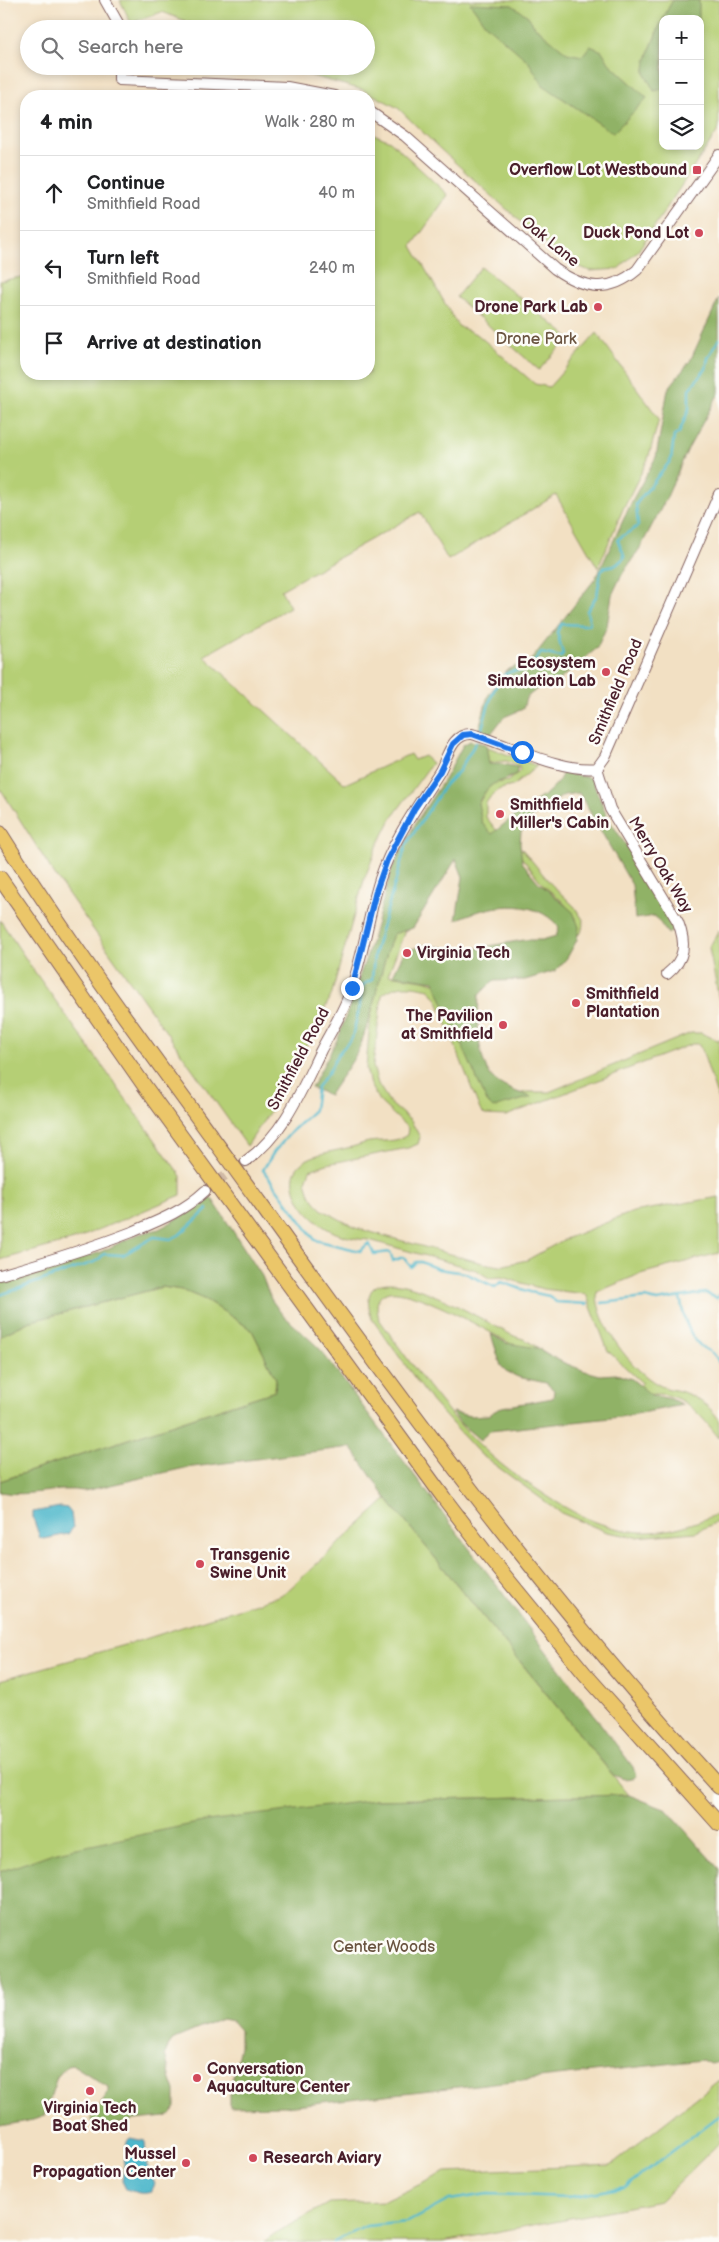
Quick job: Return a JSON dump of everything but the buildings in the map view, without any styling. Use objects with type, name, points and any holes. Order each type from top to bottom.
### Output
[{"type":"highway","points":[[0,833],[88,965],[376,1367],[581,1631],[648,1710],[719,1787]]},
{"type":"highway","points":[[0,878],[146,1088],[444,1498],[574,1660],[719,1824]]},
{"type":"street","points":[[105,0],[116,20]]},
{"type":"street","points":[[119,75],[119,80],[287,87],[303,90]]},
{"type":"street","name":"Oak Lane","points":[[375,115],[405,136],[555,269],[568,278],[591,286],[614,284],[637,270],[719,155]]},
{"type":"street","name":"Smithfield Road","points":[[246,1161],[273,1137],[289,1114],[347,1001],[366,937],[376,891],[387,860],[414,809],[440,771],[453,744],[463,735],[472,734],[561,764],[582,768],[597,768],[605,756],[719,494]]},
{"type":"street","name":"Merry Oak Way","points":[[597,768],[610,809],[678,922],[683,936],[684,952],[681,961],[667,974]]},
{"type":"street","points":[[0,1275],[90,1249],[130,1233],[179,1211],[205,1191]]},
{"type":"green space","points":[[120,0],[719,0],[719,129],[638,251],[618,269],[590,271],[563,260],[439,148],[398,108],[375,96],[375,90],[363,90],[309,75],[375,75],[375,20],[183,20],[162,12],[139,20],[130,20]]},
{"type":"green space","points":[[673,0],[699,0],[699,15],[665,15]]},
{"type":"green space","points":[[470,3],[512,5],[528,16],[535,27],[567,53],[582,56],[590,46],[602,51],[609,63],[647,98],[613,133],[543,85],[528,61],[485,24]]},
{"type":"green space","points":[[659,28],[659,90],[654,91],[645,73],[647,58]]},
{"type":"green space","points":[[375,135],[390,141],[448,195],[412,246],[458,326],[478,335],[535,384],[549,387],[597,333],[659,419],[648,459],[623,509],[598,568],[556,495],[448,560],[420,512],[281,590],[290,607],[204,656],[345,784],[410,754],[414,760],[424,756],[432,763],[391,819],[376,849],[364,880],[331,996],[284,1090],[278,1091],[272,1100],[274,1105],[247,1146],[54,874],[0,788],[0,281],[20,277],[20,380],[375,380]]},
{"type":"green space","name":"Drone Park","points":[[481,267],[569,337],[539,370],[456,297]]},
{"type":"green space","points":[[719,298],[719,393],[687,451],[666,499],[640,548],[621,576],[612,595],[607,626],[597,648],[558,681],[542,685],[526,698],[523,709],[504,717],[490,735],[478,732],[488,696],[507,670],[531,660],[595,579],[633,499],[656,457],[668,389],[690,361]]},
{"type":"green space","points":[[470,741],[486,744],[489,764],[518,767],[516,774],[487,789],[478,803],[482,823],[492,834],[551,790],[563,773],[591,778],[608,818],[657,892],[675,928],[668,934],[655,916],[635,919],[632,885],[579,793],[564,795],[531,818],[521,832],[520,844],[522,862],[538,882],[573,912],[579,927],[577,940],[567,958],[555,971],[525,980],[493,981],[479,995],[479,1040],[484,1063],[489,1073],[504,1086],[532,1097],[493,1108],[487,1102],[434,981],[393,975],[404,952],[423,945],[466,950],[524,940],[542,940],[556,936],[559,927],[549,917],[524,907],[496,907],[456,920],[463,877],[456,859],[413,928],[393,934],[365,1032],[350,1065],[329,1095],[311,1088],[339,1036],[371,943],[392,868],[416,822],[445,778],[463,745]]},
{"type":"green space","points":[[488,747],[537,766],[513,786],[500,789],[491,796],[486,803],[486,817],[501,836],[523,850],[551,884],[574,906],[584,921],[581,933],[545,953],[447,995],[444,998],[489,1101],[495,1103],[525,1092],[549,1092],[691,1033],[701,1033],[717,1040],[719,1038],[719,1102],[702,1050],[698,1044],[692,1044],[506,1116],[485,1115],[480,1110],[438,1001],[429,989],[410,986],[393,988],[382,995],[373,1066],[378,1084],[390,1103],[411,1121],[420,1137],[418,1144],[408,1148],[327,1164],[310,1170],[306,1181],[310,1195],[321,1209],[356,1228],[482,1263],[500,1266],[527,1260],[565,1239],[633,1212],[719,1197],[719,1253],[640,1274],[597,1292],[602,1318],[627,1358],[659,1385],[689,1395],[710,1409],[719,1422],[719,1438],[700,1415],[676,1398],[666,1395],[656,1394],[609,1402],[587,1399],[563,1377],[545,1365],[500,1338],[420,1298],[400,1292],[386,1293],[382,1295],[377,1305],[379,1319],[436,1396],[483,1448],[515,1475],[550,1498],[587,1518],[600,1524],[628,1531],[662,1531],[692,1524],[719,1513],[719,1521],[696,1532],[635,1537],[607,1532],[561,1513],[480,1454],[432,1402],[372,1319],[369,1302],[372,1290],[387,1283],[403,1285],[423,1291],[444,1299],[544,1351],[581,1385],[592,1392],[604,1395],[618,1394],[638,1387],[642,1383],[608,1351],[586,1294],[543,1289],[501,1277],[489,1278],[476,1270],[369,1240],[342,1235],[324,1227],[314,1219],[303,1206],[295,1191],[294,1175],[297,1168],[311,1157],[374,1141],[389,1141],[403,1138],[407,1135],[408,1128],[379,1101],[370,1085],[366,1068],[370,1021],[380,969],[401,912],[417,853],[455,795],[473,763],[478,749]],"holes":[[[506,761],[519,766],[520,771],[508,781],[494,783],[487,789],[477,806],[478,815],[482,825],[498,841],[515,849],[544,886],[562,901],[576,918],[577,928],[574,932],[538,950],[472,978],[444,986],[424,980],[388,975],[403,936],[421,868],[439,831],[482,764]]]},
{"type":"green space","points":[[0,920],[32,968],[181,1176],[181,1195],[74,1240],[0,1260]]},
{"type":"green space","points":[[719,930],[719,1000],[709,948]]},
{"type":"green space","points":[[211,1197],[262,1276],[271,1299],[281,1313],[319,1348],[633,1767],[636,1776],[634,1778],[624,1779],[613,1775],[387,1499],[351,1447],[185,1468],[84,1491],[63,1490],[21,1494],[0,1492],[0,1481],[275,1391],[276,1379],[252,1330],[206,1300],[182,1290],[162,1287],[28,1322],[0,1336],[0,1281],[98,1253],[139,1234],[159,1229],[199,1207]]},
{"type":"green space","points":[[162,1287],[182,1290],[206,1300],[252,1330],[276,1379],[275,1391],[0,1481],[0,1336],[28,1322]]},
{"type":"green space","points":[[491,1334],[506,1343],[537,1348],[562,1362],[585,1371],[600,1375],[616,1374],[632,1379],[651,1395],[671,1399],[683,1405],[620,1417],[490,1431],[480,1440],[461,1424],[452,1412],[470,1416],[488,1415],[502,1407],[553,1398],[554,1390],[546,1383],[518,1377],[506,1371],[501,1366]]},
{"type":"green space","points":[[387,1499],[629,1795],[375,1800],[0,1872],[0,1680],[142,1640],[284,1594]]},
{"type":"green space","name":"Center Woods","points":[[629,1795],[667,1810],[719,1869],[719,2062],[710,2064],[702,2060],[286,2106],[230,2107],[230,2093],[240,2046],[240,2030],[232,2021],[222,2019],[174,2039],[168,2047],[165,2054],[175,2091],[175,2107],[172,2114],[166,2117],[134,2120],[109,2126],[94,2124],[91,2120],[108,2092],[108,2087],[73,2065],[67,2066],[57,2077],[44,2116],[0,2126],[0,1872],[53,1853],[207,1821],[375,1800]]},
{"type":"green space","points":[[719,2080],[719,2143],[660,2201],[443,2242],[264,2242],[274,2234],[329,2203],[385,2201],[446,2172],[611,2165]]},
{"type":"water","points":[[60,1507],[67,1508],[71,1513],[73,1528],[68,1534],[44,1539],[40,1538],[33,1518],[33,1512]]},
{"type":"water","points":[[130,2138],[145,2141],[147,2168],[155,2184],[151,2192],[141,2193],[126,2189],[122,2181],[127,2141]]},
{"type":"waterway","points":[[481,731],[495,689],[504,675],[512,671],[529,669],[541,653],[561,657],[563,654],[557,632],[561,624],[586,625],[590,623],[587,611],[597,595],[601,571],[605,567],[616,565],[624,558],[618,539],[638,526],[636,504],[671,460],[674,436],[679,433],[689,409],[689,389],[706,369],[708,358],[719,339]]},
{"type":"waterway","points":[[476,742],[459,771],[445,785],[406,845],[374,955],[372,980],[364,984],[361,991],[360,1005],[352,1038],[338,1054],[328,1073],[317,1087],[314,1110],[274,1152],[263,1170],[315,1240],[360,1251],[369,1243],[374,1254],[390,1252],[393,1261],[403,1257],[411,1267],[416,1262],[421,1262],[438,1269],[465,1273],[495,1287],[501,1282],[549,1296],[556,1302],[587,1304]]},
{"type":"waterway","points":[[0,1295],[97,1261],[104,1254],[123,1255],[154,1237],[171,1239],[179,1235],[208,1209]]},
{"type":"waterway","points":[[602,1303],[645,1298],[657,1301],[705,1293],[717,1298],[719,1295]]},
{"type":"waterway","points":[[680,1297],[690,1332],[703,1348],[717,1358],[719,1363]]},
{"type":"waterway","points":[[334,2242],[366,2226],[408,2222],[449,2200],[489,2194],[569,2197],[625,2187],[719,2116]]},
{"type":"tunnel","points":[[205,1191],[246,1161]]},
{"type":"place","name":"Overflow Lot Westbound","points":[[697,170]]},
{"type":"place","name":"Duck Pond Lot","points":[[699,233]]},
{"type":"place","name":"Drone Park Lab","points":[[598,307]]},
{"type":"place","name":"Ecosystem Simulation Lab","points":[[606,672]]},
{"type":"place","name":"Smithfield Miller's Cabin","points":[[500,814]]},
{"type":"place","name":"Virginia Tech","points":[[407,953]]},
{"type":"place","name":"Smithfield Plantation","points":[[576,1003]]},
{"type":"place","name":"The Pavilion at Smithfield","points":[[503,1025]]},
{"type":"place","name":"Transgenic Swine Unit","points":[[200,1564]]},
{"type":"place","name":"Conversation Aquaculture Center","points":[[197,2078]]},
{"type":"place","name":"Virginia Tech Boat Shed","points":[[90,2091]]},
{"type":"place","name":"Research Aviary","points":[[253,2158]]},
{"type":"place","name":"Mussel Propagation Center","points":[[186,2163]]},
{"type":"route","points":[[352,988],[376,891],[387,860],[414,809],[440,771],[450,748],[461,736],[472,734],[522,752]]}]
